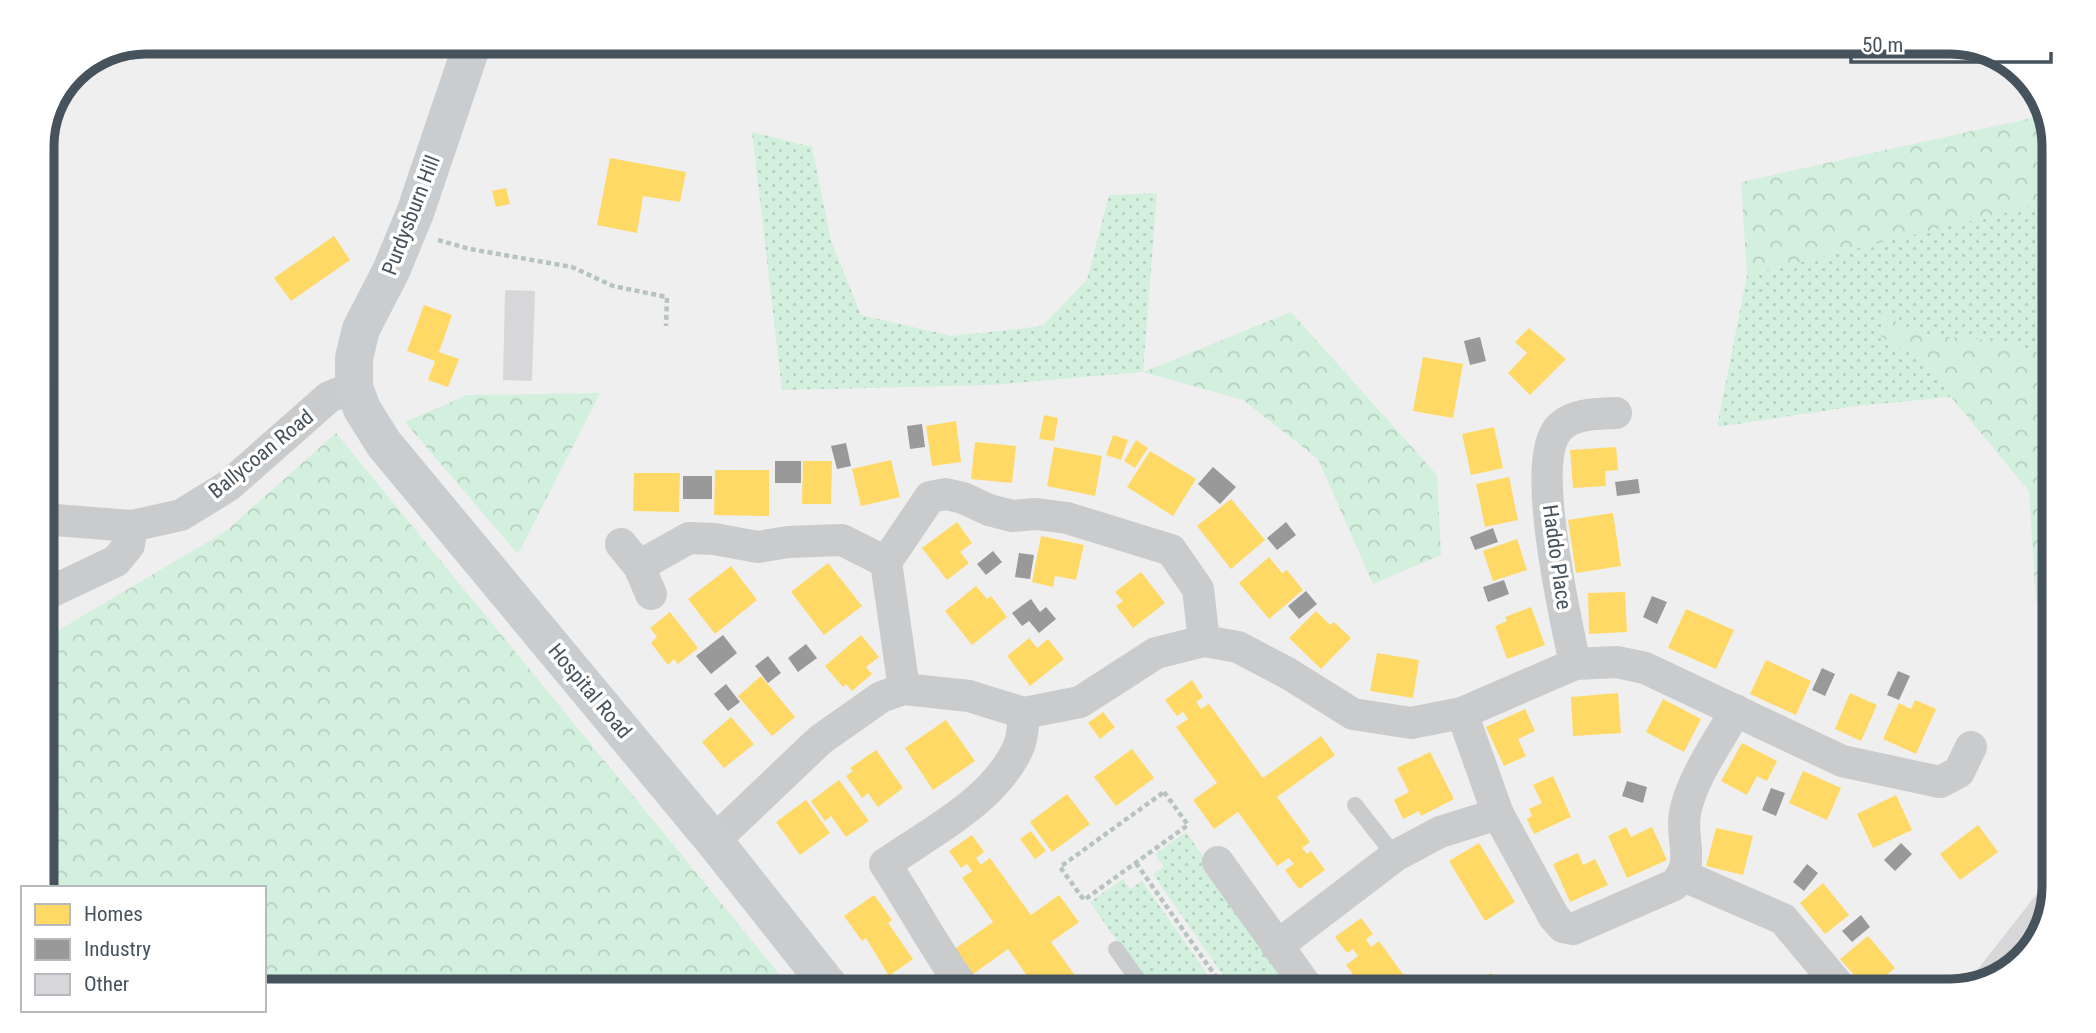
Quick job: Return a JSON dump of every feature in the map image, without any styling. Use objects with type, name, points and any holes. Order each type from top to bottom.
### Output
[{"type":"main road","name":"Purdysburn Hill","points":[[354,387],[354,358],[361,329],[407,231],[469,54]]},
{"type":"main road","name":"Hospital Road","points":[[354,387],[362,409],[384,444],[715,841],[824,979]]},
{"type":"street","name":"Ballycoan Road","points":[[54,520],[132,526],[181,515],[228,486],[329,397],[354,387]]},
{"type":"street","name":"Haddo Place","points":[[1575,664],[1550,537],[1548,483],[1551,441],[1560,427],[1580,416],[1616,413]]},
{"type":"street","points":[[904,689],[886,562],[930,497],[946,494],[1012,516],[1067,517],[1171,550],[1198,589],[1204,641]]},
{"type":"street","points":[[54,590],[116,561],[129,545],[132,526]]},
{"type":"street","points":[[637,568],[689,538],[714,539],[758,547],[788,542],[842,540],[886,562]]},
{"type":"street","points":[[715,841],[820,740],[881,697],[904,689],[969,696],[1024,713],[1080,702],[1156,653],[1204,641],[1238,647],[1289,674],[1353,714],[1411,723],[1462,713],[1575,664],[1617,662],[1645,668],[1842,761],[1940,782],[1959,772],[1971,747]]},
{"type":"street","points":[[1462,713],[1498,814],[1554,917],[1563,927],[1573,929],[1674,885],[1684,876],[1688,855],[1684,811],[1692,790],[1736,710]]},
{"type":"street","points":[[957,979],[945,964],[920,916],[885,864],[978,799],[1005,771],[1020,743],[1024,713]]},
{"type":"street","points":[[1277,946],[1395,856],[1440,832],[1498,814]]},
{"type":"street","points":[[1218,862],[1301,979]]},
{"type":"street","points":[[1684,876],[1783,919],[1833,979]]},
{"type":"lane","points":[[1355,805],[1395,856]]},
{"type":"lane","points":[[1116,949],[1137,979]]},
{"type":"path","points":[[407,231],[470,249],[572,267],[613,286],[667,296],[666,326]]},
{"type":"path","points":[[1164,792],[1188,825],[1136,863],[1084,900],[1060,867],[1164,792]]},
{"type":"path","points":[[1136,863],[1218,979]]},
{"type":"green space","points":[[2037,117],[2042,141],[2040,204],[1747,275],[1741,182]]},
{"type":"green space","points":[[752,132],[812,147],[831,241],[861,315],[952,336],[1042,326],[1087,280],[1109,195],[1157,193],[1143,372],[991,385],[782,390]]},
{"type":"green space","points":[[2042,203],[2042,354],[2001,341],[1921,335],[1884,315],[1881,337],[1928,362],[1951,397],[1857,406],[1717,427],[1747,275]]},
{"type":"green space","points":[[1291,312],[1437,475],[1441,555],[1373,584],[1318,459],[1243,400],[1143,372]]},
{"type":"green space","points":[[1884,315],[1921,335],[2001,341],[2042,354],[2042,603],[2036,602],[2029,491],[1951,397],[1928,362],[1881,337]]},
{"type":"green space","points":[[600,393],[518,554],[405,422],[467,395]]},
{"type":"green space","points":[[336,433],[783,979],[266,979],[266,886],[54,886],[54,633],[226,531]]},
{"type":"green space","points":[[1186,832],[1289,979],[1226,979],[1153,874],[1164,867],[1155,854]]},
{"type":"green space","points":[[1123,879],[1130,889],[1142,881],[1211,979],[1143,979],[1090,902]]},
{"type":"building: Homes","points":[[610,158],[686,172],[680,202],[643,196],[637,233],[597,225]]},
{"type":"building: Homes","points":[[506,188],[510,204],[496,207],[492,191]]},
{"type":"building: Homes","points":[[334,236],[350,260],[291,301],[274,278]]},
{"type":"building: Homes","points":[[424,305],[452,315],[439,352],[459,359],[448,387],[428,380],[435,361],[407,351]]},
{"type":"building: Homes","points":[[1529,328],[1566,359],[1530,395],[1508,373],[1527,353],[1515,342]]},
{"type":"building: Homes","points":[[1423,357],[1463,364],[1453,418],[1413,411]]},
{"type":"building: Homes","points":[[1044,415],[1058,418],[1054,441],[1039,439]]},
{"type":"building: Homes","points":[[956,421],[961,462],[932,466],[926,426]]},
{"type":"building: Homes","points":[[1494,427],[1503,468],[1471,475],[1462,434]]},
{"type":"building: Homes","points":[[1113,435],[1128,440],[1121,460],[1106,455]]},
{"type":"building: Homes","points":[[1136,440],[1148,448],[1135,468],[1124,461]]},
{"type":"building: Homes","points":[[975,442],[1016,446],[1012,483],[971,479]]},
{"type":"building: Homes","points":[[1054,447],[1102,456],[1095,496],[1047,486]]},
{"type":"building: Homes","points":[[1616,447],[1618,470],[1605,471],[1606,486],[1573,488],[1570,450]]},
{"type":"building: Homes","points":[[1150,451],[1196,479],[1173,516],[1127,487]]},
{"type":"building: Homes","points":[[891,460],[900,497],[861,506],[852,469]]},
{"type":"building: Homes","points":[[803,461],[832,461],[831,504],[802,504]]},
{"type":"building: Homes","points":[[715,470],[769,470],[769,516],[714,515]]},
{"type":"building: Homes","points":[[634,473],[680,473],[679,512],[633,511]]},
{"type":"building: Homes","points":[[1509,477],[1518,520],[1485,527],[1476,484]]},
{"type":"building: Homes","points":[[1231,499],[1265,540],[1231,569],[1197,526]]},
{"type":"building: Homes","points":[[1613,513],[1621,566],[1576,573],[1568,520]]},
{"type":"building: Homes","points":[[957,522],[972,543],[960,552],[969,563],[947,580],[922,548]]},
{"type":"building: Homes","points":[[1041,536],[1084,545],[1076,580],[1055,576],[1053,587],[1032,582]]},
{"type":"building: Homes","points":[[1517,539],[1527,570],[1493,581],[1483,551]]},
{"type":"building: Homes","points":[[1269,557],[1282,573],[1287,570],[1303,590],[1269,619],[1239,583]]},
{"type":"building: Homes","points":[[828,563],[862,606],[824,635],[791,592]]},
{"type":"building: Homes","points":[[731,566],[757,600],[715,634],[688,599]]},
{"type":"building: Homes","points":[[1141,572],[1165,603],[1133,628],[1116,606],[1123,601],[1115,592]]},
{"type":"building: Homes","points":[[976,586],[987,599],[991,596],[1007,617],[972,645],[945,611]]},
{"type":"building: Homes","points":[[1625,592],[1627,632],[1589,634],[1588,593]]},
{"type":"building: Homes","points":[[1531,607],[1545,645],[1507,659],[1495,626],[1507,621],[1505,617]]},
{"type":"building: Homes","points":[[1686,609],[1734,630],[1716,669],[1668,648]]},
{"type":"building: Homes","points":[[1316,611],[1330,625],[1334,622],[1351,638],[1321,669],[1289,638]]},
{"type":"building: Homes","points":[[670,612],[698,648],[678,664],[674,659],[668,665],[651,643],[657,637],[650,628]]},
{"type":"building: Homes","points":[[861,635],[879,657],[866,667],[872,674],[852,691],[846,684],[843,687],[825,666]]},
{"type":"building: Homes","points":[[1029,638],[1037,648],[1048,639],[1064,659],[1030,686],[1007,656]]},
{"type":"building: Homes","points":[[1377,653],[1419,660],[1413,698],[1370,691]]},
{"type":"building: Homes","points":[[1766,660],[1811,681],[1796,715],[1750,694]]},
{"type":"building: Homes","points":[[761,676],[795,717],[772,736],[738,696]]},
{"type":"building: Homes","points":[[1192,680],[1203,697],[1196,702],[1201,709],[1209,704],[1263,778],[1321,736],[1335,755],[1277,797],[1310,842],[1302,848],[1307,854],[1311,851],[1325,870],[1299,889],[1285,870],[1294,864],[1289,858],[1277,866],[1238,812],[1214,829],[1193,800],[1217,783],[1176,727],[1188,719],[1183,712],[1177,716],[1165,700]]},
{"type":"building: Homes","points":[[1618,693],[1621,733],[1573,736],[1571,697]]},
{"type":"building: Homes","points":[[1850,693],[1877,705],[1861,741],[1835,729]]},
{"type":"building: Homes","points":[[1663,699],[1701,719],[1684,752],[1646,732]]},
{"type":"building: Homes","points":[[1915,700],[1936,709],[1916,754],[1883,739],[1899,703],[1911,709]]},
{"type":"building: Homes","points":[[1525,709],[1535,731],[1518,739],[1526,756],[1504,766],[1486,727]]},
{"type":"building: Homes","points":[[1103,712],[1115,727],[1100,739],[1088,723]]},
{"type":"building: Homes","points":[[731,717],[754,744],[724,768],[702,742]]},
{"type":"building: Homes","points":[[946,720],[975,761],[933,790],[905,748]]},
{"type":"building: Homes","points":[[1742,743],[1777,761],[1767,781],[1757,776],[1747,795],[1721,781]]},
{"type":"building: Homes","points":[[1132,749],[1154,778],[1116,806],[1094,777]]},
{"type":"building: Homes","points":[[876,750],[903,788],[878,807],[868,793],[862,798],[846,776],[853,771],[850,768]]},
{"type":"building: Homes","points":[[1430,752],[1454,799],[1421,816],[1419,811],[1403,819],[1394,800],[1409,792],[1397,768]]},
{"type":"building: Homes","points":[[1803,771],[1841,788],[1827,820],[1789,803]]},
{"type":"building: Homes","points":[[1553,776],[1571,817],[1534,834],[1527,819],[1532,816],[1529,809],[1542,803],[1533,785]]},
{"type":"building: Homes","points":[[839,780],[869,821],[846,837],[831,816],[825,821],[811,801]]},
{"type":"building: Homes","points":[[1067,794],[1090,824],[1052,852],[1030,822]]},
{"type":"building: Homes","points":[[1896,795],[1912,830],[1873,848],[1857,814]]},
{"type":"building: Homes","points":[[806,800],[830,833],[800,855],[776,822]]},
{"type":"building: Homes","points":[[1978,825],[1998,852],[1960,880],[1940,854]]},
{"type":"building: Homes","points":[[1626,827],[1631,837],[1652,827],[1667,860],[1627,878],[1608,836]]},
{"type":"building: Homes","points":[[1716,828],[1753,836],[1743,875],[1706,866]]},
{"type":"building: Homes","points":[[1031,831],[1046,851],[1035,859],[1020,839]]},
{"type":"building: Homes","points":[[972,835],[984,852],[976,858],[981,865],[990,858],[1031,915],[1059,895],[1079,922],[1051,942],[1077,979],[1029,979],[1008,949],[964,979],[946,955],[993,922],[962,878],[972,871],[967,864],[961,868],[949,851]]},
{"type":"building: Homes","points":[[1479,843],[1515,902],[1485,921],[1449,861]]},
{"type":"building: Homes","points":[[1578,853],[1583,865],[1595,859],[1608,885],[1570,902],[1553,864]]},
{"type":"building: Homes","points":[[1823,883],[1849,915],[1825,934],[1800,903]]},
{"type":"building: Homes","points":[[874,895],[892,920],[888,923],[913,959],[889,976],[866,938],[862,941],[844,916]]},
{"type":"building: Homes","points":[[1361,918],[1373,934],[1366,939],[1371,947],[1379,941],[1406,979],[1356,979],[1346,965],[1358,956],[1353,949],[1347,953],[1335,937]]},
{"type":"building: Homes","points":[[1868,936],[1895,968],[1882,979],[1858,979],[1840,959]]},
{"type":"building: Homes","points":[[1491,973],[1495,979],[1483,979]]},
{"type":"building: Industry","points":[[1480,337],[1486,361],[1470,365],[1464,341]]},
{"type":"building: Industry","points":[[922,424],[925,447],[910,449],[907,426]]},
{"type":"building: Industry","points":[[846,443],[851,466],[837,469],[831,446]]},
{"type":"building: Industry","points":[[775,461],[801,461],[801,483],[775,483]]},
{"type":"building: Industry","points":[[1213,467],[1236,487],[1220,504],[1198,484]]},
{"type":"building: Industry","points":[[683,476],[712,476],[712,499],[683,499]]},
{"type":"building: Industry","points":[[1638,479],[1640,493],[1617,496],[1615,482]]},
{"type":"building: Industry","points":[[1286,522],[1296,535],[1277,550],[1267,538]]},
{"type":"building: Industry","points":[[1493,528],[1498,542],[1475,550],[1470,537]]},
{"type":"building: Industry","points":[[993,551],[1002,562],[986,575],[977,564]]},
{"type":"building: Industry","points":[[1019,553],[1034,555],[1030,579],[1015,577]]},
{"type":"building: Industry","points":[[1504,580],[1509,594],[1488,602],[1483,587]]},
{"type":"building: Industry","points":[[1306,591],[1317,604],[1299,619],[1288,606]]},
{"type":"building: Industry","points":[[1652,596],[1667,602],[1657,624],[1643,617]]},
{"type":"building: Industry","points":[[1031,599],[1040,612],[1046,607],[1056,619],[1039,633],[1029,621],[1022,626],[1012,613]]},
{"type":"building: Industry","points":[[723,635],[737,653],[711,674],[696,656]]},
{"type":"building: Industry","points":[[806,644],[817,658],[798,672],[788,658]]},
{"type":"building: Industry","points":[[768,656],[781,673],[768,683],[755,666]]},
{"type":"building: Industry","points":[[1822,668],[1835,674],[1825,696],[1812,690]]},
{"type":"building: Industry","points":[[1898,671],[1910,676],[1899,700],[1887,695]]},
{"type":"building: Industry","points":[[726,684],[740,702],[728,711],[714,694]]},
{"type":"building: Industry","points":[[1627,781],[1647,787],[1643,803],[1622,796]]},
{"type":"building: Industry","points":[[1771,788],[1785,793],[1776,816],[1762,810]]},
{"type":"building: Industry","points":[[1901,843],[1912,854],[1895,871],[1884,860]]},
{"type":"building: Industry","points":[[1807,864],[1818,873],[1804,891],[1793,882]]},
{"type":"building: Industry","points":[[1861,915],[1870,927],[1852,942],[1842,931]]},
{"type":"building: Other","points":[[505,290],[535,291],[532,381],[503,380]]},
{"type":"building: Other","points":[[2042,887],[2039,910],[2019,947],[1996,966],[1973,976]]}]
